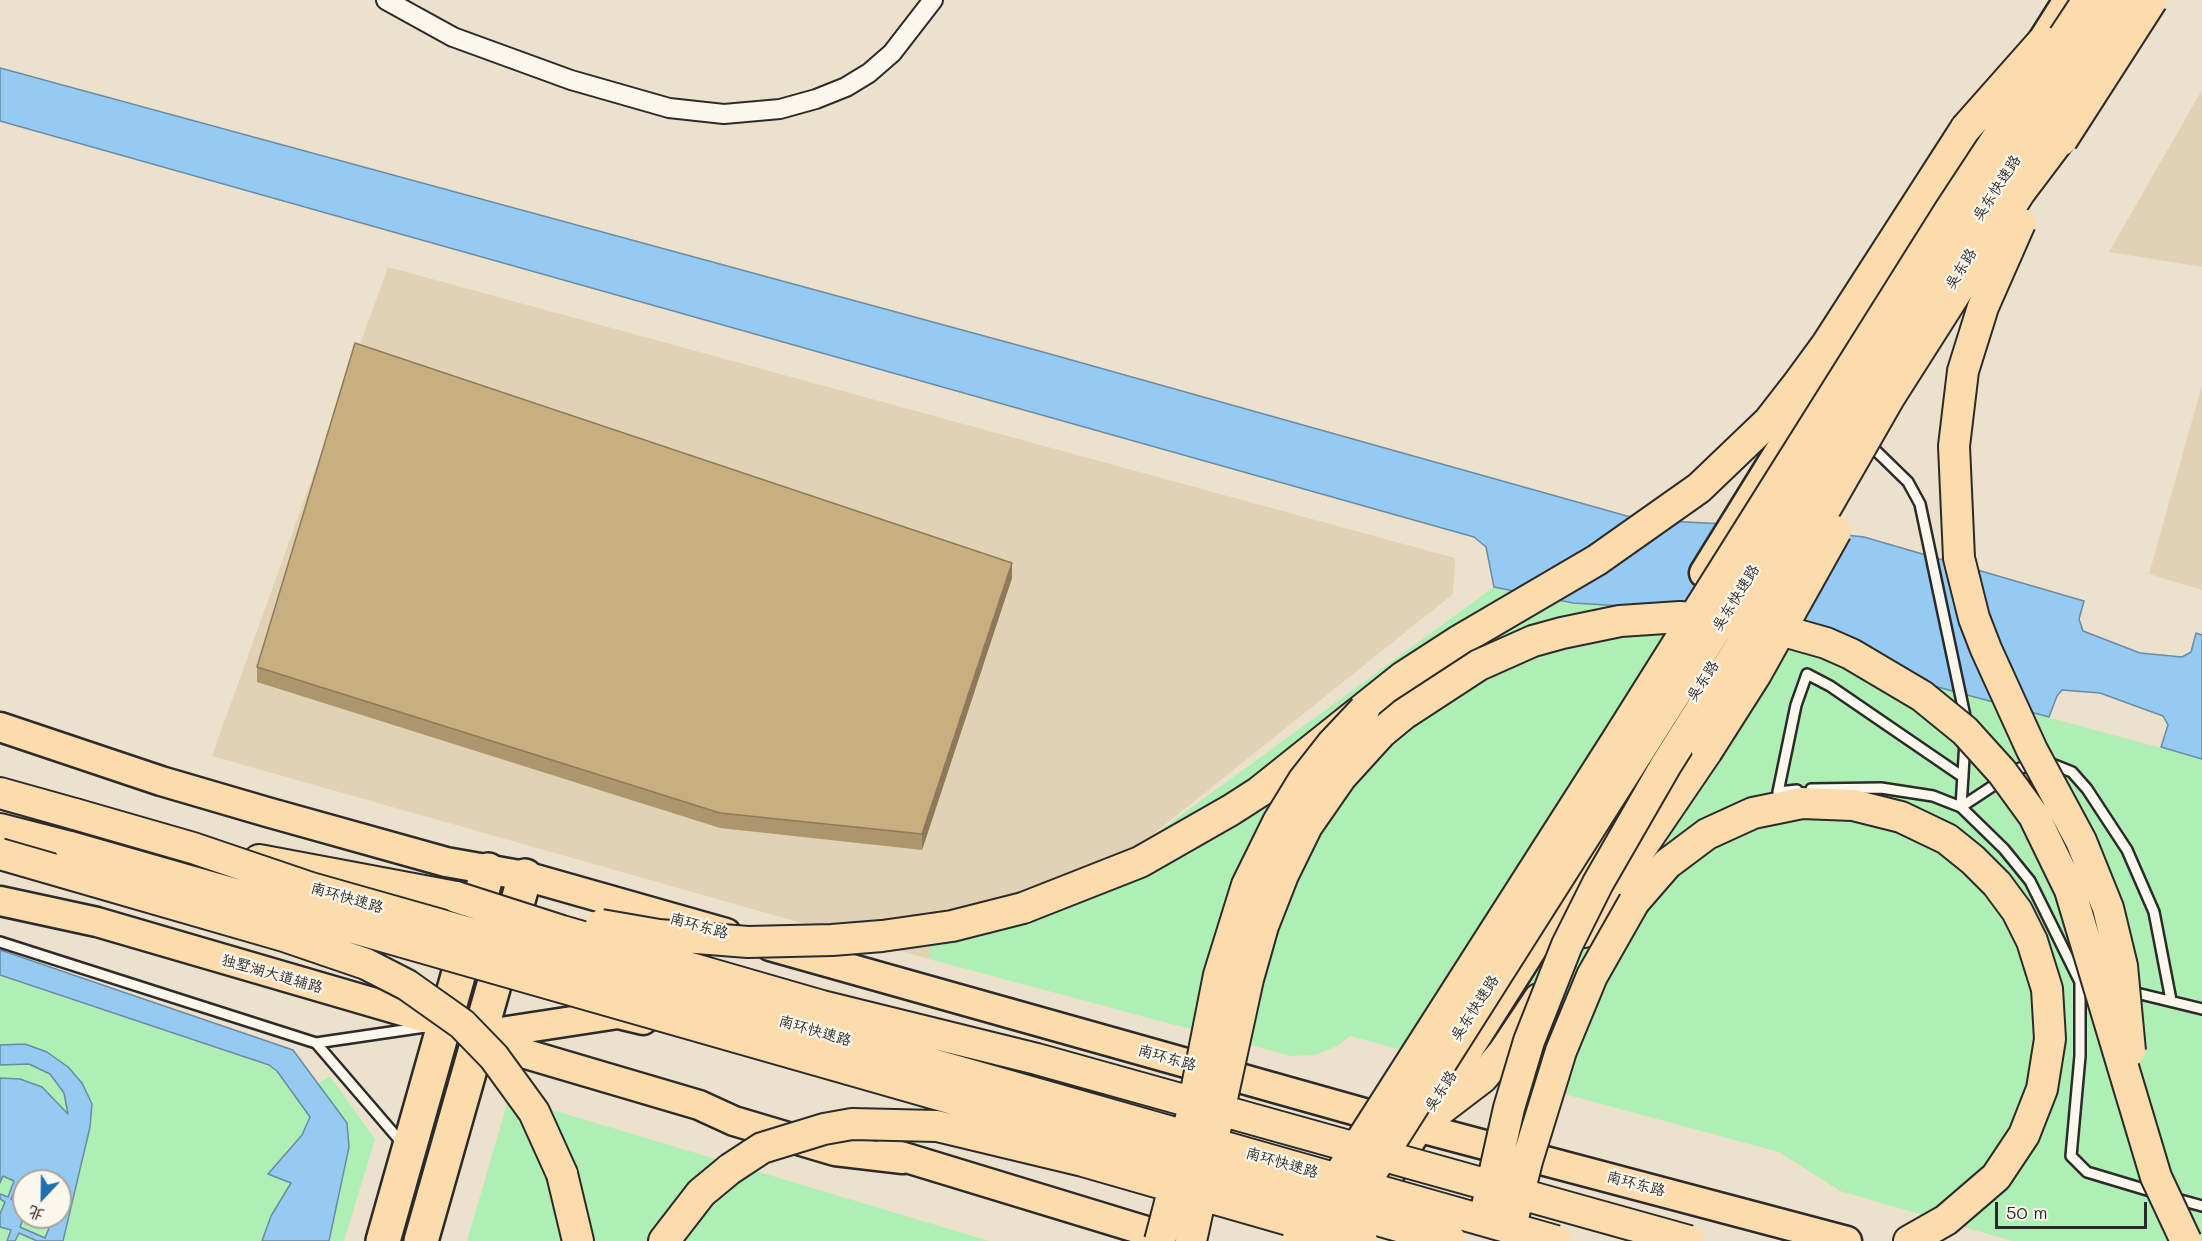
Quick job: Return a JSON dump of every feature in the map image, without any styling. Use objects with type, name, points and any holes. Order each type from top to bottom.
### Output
[{"type":"highway","points":[[193,848],[659,935],[748,942],[858,938],[952,926],[1054,897],[1140,862],[1191,835],[1259,792],[1403,677],[1457,642],[1617,547],[1699,488],[1738,453],[1769,421],[1827,344],[1966,128],[2078,0]]},
{"type":"highway","name":"吴东快速路","points":[[1343,1193],[1617,740],[1950,210],[2088,0]]},
{"type":"highway","name":"吴东快速路","points":[[1343,1193],[2120,0]]},
{"type":"highway","points":[[1480,1241],[1497,1155],[1529,1041],[1567,945],[1598,883],[1666,765],[1804,546],[1889,398],[2020,192],[2072,123],[2152,0]]},
{"type":"highway","points":[[2072,123],[2000,263],[1973,335],[1963,370],[1955,428],[1955,504],[1959,558],[1974,618],[2017,719],[2081,841],[2108,908],[2125,983],[2133,1104]]},
{"type":"highway","points":[[1419,1126],[1482,1078],[1503,1053],[1707,751],[1756,674],[1977,279],[2020,192]]},
{"type":"highway","points":[[1191,1241],[1255,953],[1283,875],[1307,826],[1323,801],[1381,733],[1453,680],[1533,641],[1620,621],[1650,618],[1709,618],[1766,626],[1826,643],[1884,671],[1923,696],[1965,731],[2019,794],[2059,865],[2078,916],[2156,1177],[2186,1241]]},
{"type":"highway","points":[[1160,1241],[1195,1105],[1222,964],[1246,885],[1278,822],[1303,781],[1332,744],[1364,710]]},
{"type":"highway","name":"南环快速路","points":[[0,793],[193,848],[322,891],[1556,1241]]},
{"type":"highway","points":[[1510,1241],[1527,1161],[1561,1051],[1592,976],[1634,902],[1667,864],[1707,834],[1753,813],[1786,805],[1819,802],[1869,807],[1902,817],[1947,839],[1967,854],[1997,884],[2017,911],[2032,941],[2047,989],[2050,1022],[2048,1064],[2037,1105],[2024,1136],[1996,1177],[1972,1201],[1940,1225],[1910,1241]]},
{"type":"highway","name":"南环快速路","points":[[0,829],[70,847],[1451,1241]]},
{"type":"highway","points":[[0,854],[284,936],[366,964],[407,985],[462,1024],[509,1074],[544,1132],[570,1203],[578,1241]]},
{"type":"highway","points":[[383,1241],[447,1024],[488,870]]},
{"type":"highway","points":[[421,1241],[525,876]]},
{"type":"highway","points":[[456,897],[562,931],[822,1006],[1037,1059],[1689,1241]]},
{"type":"highway","points":[[664,1241],[701,1193],[762,1148],[824,1129],[852,1125],[899,1124],[968,1132],[1072,1158],[1358,1238]]},
{"type":"highway","points":[[1297,1241],[1343,1193]]},
{"type":"highway","points":[[1328,1241],[1343,1193]]},
{"type":"highway","points":[[570,1203],[570,1241]]},
{"type":"main road","points":[[1283,1241],[1762,480],[1822,403],[2068,0]]},
{"type":"main road","name":"吴东路","points":[[1358,1238],[1419,1126],[1813,506],[1849,425],[1992,220],[2136,0]]},
{"type":"main road","points":[[0,727],[161,781]]},
{"type":"main road","points":[[0,741],[161,781],[446,862],[488,870]]},
{"type":"main road","name":"南环东路","points":[[488,870],[525,876],[1364,1113],[1847,1241]]},
{"type":"main road","name":"独墅湖大道辅路","points":[[0,882],[97,922]]},
{"type":"main road","name":"独墅湖大道辅路","points":[[0,901],[97,922],[447,1024]]},
{"type":"main road","points":[[480,1035],[618,1014],[1302,1212],[1358,1238]]},
{"type":"main road","points":[[447,1024],[526,1054],[699,1106],[734,1121],[835,1151],[903,1159],[1179,1241]]},
{"type":"street","points":[[386,0],[453,37],[561,77],[669,108],[724,114],[780,109],[816,99],[846,87],[869,73],[892,53],[933,0]]},
{"type":"lane","points":[[1849,425],[1908,482],[1920,504],[1966,722],[1961,807]]},
{"type":"lane","points":[[1963,777],[1830,686],[1807,674],[1796,705],[1778,792],[1881,788],[1933,796],[1961,807],[2004,849],[2030,881],[2080,982],[2080,1056],[2071,1156],[2087,1172],[2202,1206]]},
{"type":"lane","points":[[1961,807],[2020,768],[2049,762],[2072,772],[2127,850],[2154,912],[2172,1000]]},
{"type":"lane","points":[[0,942],[316,1043],[447,1024]]},
{"type":"lane","points":[[2080,982],[2172,1000],[2202,1009]]},
{"type":"lane","points":[[316,1043],[410,1152]]},
{"type":"shaded area","points":[[2202,90],[2202,267],[2109,252]]},
{"type":"shaded area","points":[[388,267],[1455,558],[1453,594],[1136,848],[1051,883],[938,914],[929,959],[212,756]]},
{"type":"shaded area","points":[[2202,385],[2202,590],[2149,574]]},
{"type":"green space","points":[[1494,587],[1573,603],[1640,607],[2202,759],[2202,1241],[2012,1241],[1840,1191],[1779,1152],[1350,1036],[1337,1046],[1315,1055],[1291,1056],[929,959],[938,914],[1051,883],[1136,848]]},
{"type":"green space","points":[[0,975],[319,1083],[330,1076],[375,1139],[344,1241],[0,1241]]},
{"type":"green space","points":[[509,1097],[989,1241],[467,1241]]},
{"type":"water","points":[[0,68],[1043,352],[1627,516],[1666,521],[1767,526],[1864,537],[2084,601],[2079,619],[2083,631],[2140,653],[2182,657],[2191,652],[2196,633],[2202,635],[2202,759],[2161,747],[2168,725],[2163,716],[2100,693],[2062,690],[2057,696],[2049,717],[1640,607],[1573,603],[1494,587],[1486,547],[1474,537],[0,121]]},
{"type":"water","points":[[0,950],[293,1050],[347,1123],[349,1147],[329,1241],[262,1241],[271,1216],[291,1183],[268,1174],[302,1135],[310,1117],[277,1071],[269,1065],[0,975]]},
{"type":"water","points":[[25,1044],[47,1052],[68,1067],[82,1083],[92,1104],[90,1127],[72,1203],[72,1169],[12,1169],[12,1180],[3,1176],[0,1183],[0,1078],[20,1079],[42,1087],[68,1114],[64,1093],[50,1074],[29,1064],[0,1065],[0,1045]]},
{"type":"water","points":[[12,1186],[12,1229],[25,1229],[45,1238],[49,1229],[66,1229],[63,1241],[37,1241],[19,1233],[15,1241],[7,1241],[11,1230],[0,1227],[0,1214],[5,1202],[0,1199],[0,1194],[8,1197]]},
{"type":"building","points":[[355,343],[1012,563],[922,834],[720,813],[257,667]]}]
